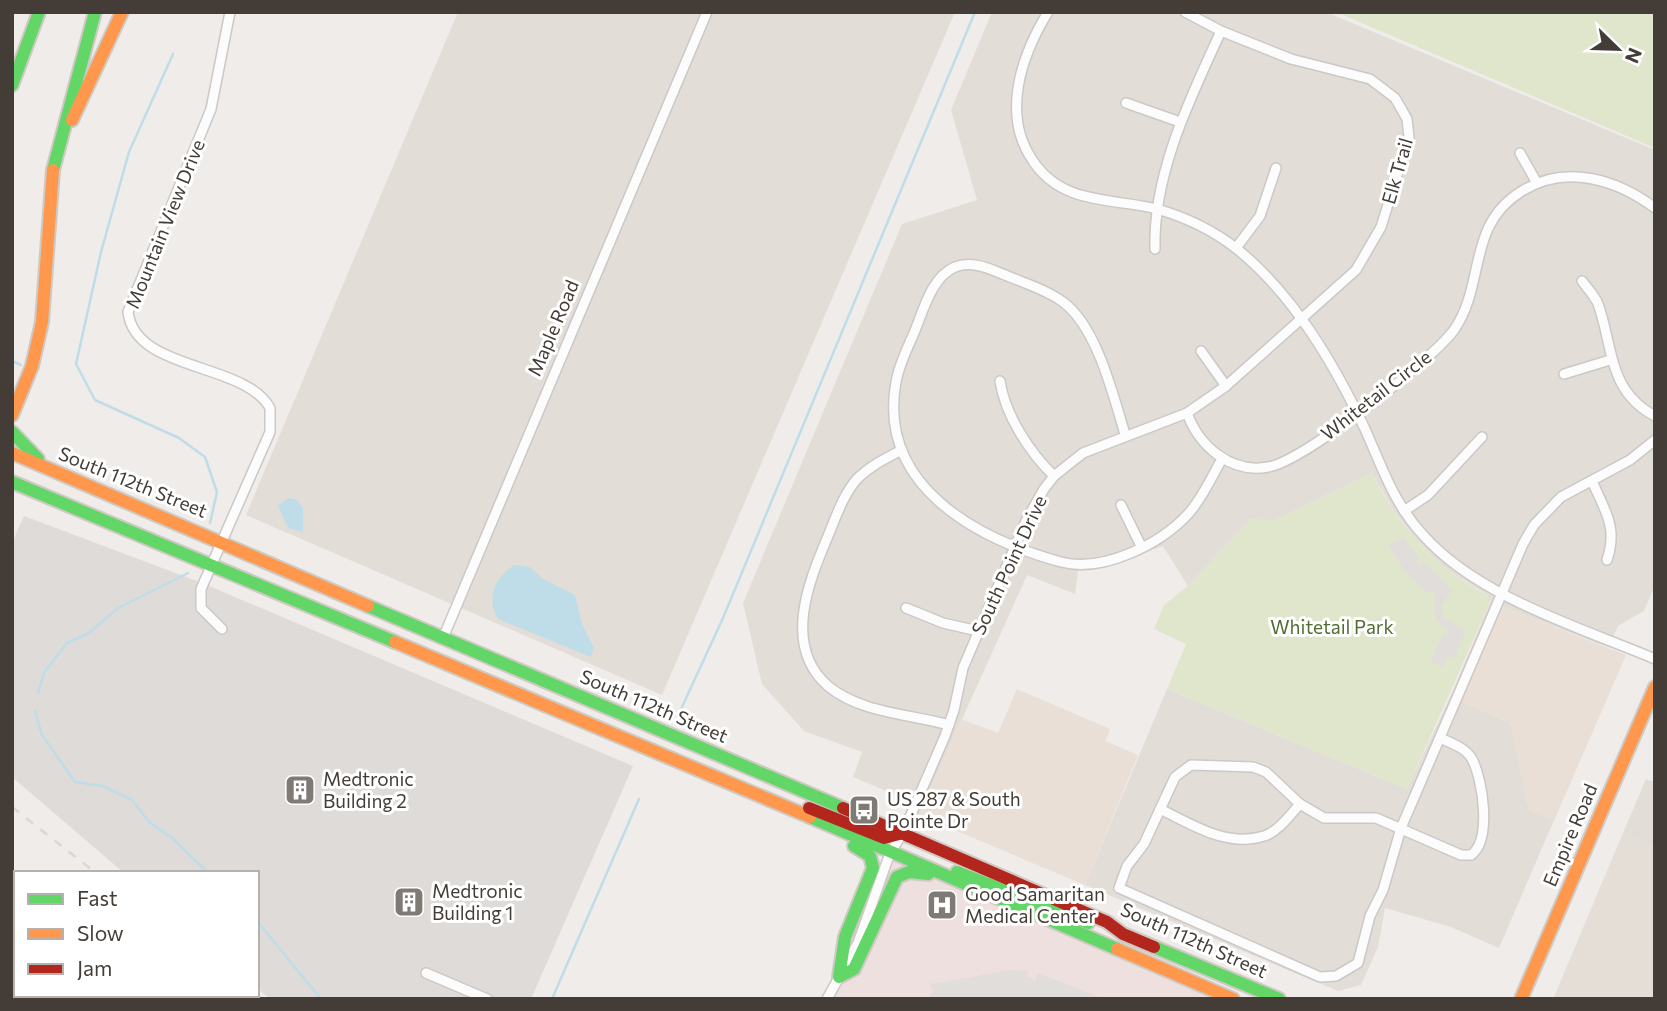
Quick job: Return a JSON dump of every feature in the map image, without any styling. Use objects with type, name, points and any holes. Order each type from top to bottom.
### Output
[{"type":"main road","points":[[12,85],[39,12]]},
{"type":"main road","points":[[12,415],[32,366],[42,321],[53,170],[95,12]]},
{"type":"main road","points":[[53,170],[75,114],[122,12]]},
{"type":"main road","points":[[12,432],[17,440],[47,467]]},
{"type":"main road","name":"South 112th Street","points":[[12,453],[223,540],[443,638],[903,833],[1107,922],[1123,934],[1279,999]]},
{"type":"main road","name":"South 112th Street","points":[[12,482],[678,761],[1233,999]]},
{"type":"main road","points":[[12,490],[33,492]]},
{"type":"main road","name":"Maple Road","points":[[434,659],[443,638]]},
{"type":"main road","name":"Empire Road","points":[[1521,999],[1655,687]]},
{"type":"main road","points":[[903,833],[884,838],[699,763],[686,759],[678,761],[682,768],[865,850],[870,856],[873,869],[842,949],[837,966],[839,978],[854,969],[897,877],[912,872],[942,876]]},
{"type":"main road","points":[[890,853],[901,850],[914,853],[1064,914],[1123,934]]},
{"type":"street","name":"Mountain View Drive","points":[[222,629],[205,614],[200,605],[201,589],[270,432],[270,408],[255,391],[147,345],[131,327],[128,312],[211,109],[230,12]]},
{"type":"street","name":"Maple Road","points":[[443,638],[707,12]]},
{"type":"street","points":[[1048,12],[1030,51],[1017,91],[1016,108],[1024,146],[1033,162],[1058,186],[1077,195],[1158,210],[1201,227],[1236,248],[1254,264],[1320,345],[1357,413],[1404,511],[1446,558],[1502,592],[1655,659]]},
{"type":"street","name":"Elk Trail","points":[[1185,12],[1220,31],[1291,59],[1370,79],[1395,97],[1407,119],[1408,149],[1370,250],[1356,270],[1301,321]]},
{"type":"street","points":[[1155,249],[1154,228],[1180,122],[1220,31]]},
{"type":"street","points":[[1126,103],[1180,122]]},
{"type":"street","points":[[1520,153],[1536,183]]},
{"type":"street","points":[[1236,248],[1260,216],[1276,168]]},
{"type":"street","name":"Whitetail Circle","points":[[1187,413],[1198,435],[1222,458],[1254,468],[1279,465],[1401,381],[1452,332],[1467,304],[1483,237],[1506,203],[1536,183],[1562,176],[1600,180],[1622,188],[1655,208]]},
{"type":"street","points":[[1125,434],[1100,361],[1076,314],[1054,296],[996,272],[965,264],[954,267],[938,281],[899,369],[894,408],[902,450],[915,476],[947,510],[978,530],[1015,546],[1078,565],[1108,560],[1141,547],[1176,526],[1191,510],[1222,458]]},
{"type":"street","points":[[1583,281],[1597,303],[1610,360],[1634,398],[1655,416]]},
{"type":"street","name":"South Point Drive","points":[[827,999],[858,943],[890,853],[903,833],[949,725],[963,668],[1036,500],[1054,476],[1083,453],[1125,434],[1187,413],[1226,386],[1301,321]]},
{"type":"street","points":[[1201,351],[1226,386]]},
{"type":"street","points":[[1564,374],[1610,360]]},
{"type":"street","points":[[1000,381],[1005,400],[1027,442],[1054,476]]},
{"type":"street","points":[[1404,511],[1433,490],[1482,437]]},
{"type":"street","points":[[1440,738],[1465,751],[1472,759],[1486,825],[1477,850],[1464,856],[1401,828],[1376,818],[1325,818],[1300,804],[1262,770],[1236,764],[1191,765],[1175,776],[1144,844],[1126,866],[1119,884],[1122,891],[1320,977],[1336,976],[1358,963],[1370,916],[1383,890],[1401,828],[1502,592],[1534,525],[1561,497],[1630,460],[1655,440]]},
{"type":"street","points":[[902,450],[875,464],[859,477],[839,508],[807,590],[802,618],[804,644],[818,675],[843,696],[861,704],[949,725]]},
{"type":"street","points":[[1592,481],[1613,529],[1613,542],[1607,560]]},
{"type":"street","points":[[1121,505],[1141,547]]},
{"type":"street","points":[[905,608],[943,623],[978,631]]},
{"type":"street","points":[[1160,810],[1203,832],[1251,838],[1272,831],[1300,804]]},
{"type":"street","points":[[426,973],[487,999]]},
{"type":"shaded area","points":[[458,12],[955,12],[662,695],[246,515]]},
{"type":"shaded area","points":[[992,12],[1326,12],[1655,150],[1655,585],[1644,611],[1618,626],[1608,647],[1490,602],[1487,595],[1444,568],[1416,540],[1394,511],[1372,473],[1273,521],[1251,519],[1188,586],[1163,546],[1107,567],[1078,571],[1075,594],[1027,575],[919,815],[905,799],[853,777],[862,752],[804,731],[762,684],[743,603],[902,224],[977,200],[951,110]]},
{"type":"shaded area","points":[[24,516],[202,583],[633,766],[531,999],[270,999],[259,990],[259,871],[122,871],[12,777],[12,543]]},
{"type":"shaded area","points":[[1404,538],[1419,558],[1417,564],[1424,562],[1452,590],[1441,606],[1444,618],[1466,630],[1454,658],[1448,656],[1443,667],[1431,662],[1443,633],[1450,633],[1435,618],[1435,591],[1427,593],[1405,571],[1388,545]]},
{"type":"shaded area","points":[[1490,602],[1626,655],[1554,821],[1529,810],[1511,723],[1450,697]]},
{"type":"shaded area","points":[[1017,689],[1110,729],[1105,741],[1138,755],[1085,885],[919,815],[961,719],[998,733]]},
{"type":"shaded area","points":[[1167,689],[1407,789],[1450,697],[1511,723],[1529,810],[1554,820],[1499,948],[1451,927],[1385,908],[1378,947],[1361,985],[1338,991],[1085,885]]},
{"type":"shaded area","points":[[1655,778],[1655,848],[1623,833],[1646,779],[1653,782]]},
{"type":"shaded area","points":[[1623,833],[1655,848],[1655,999],[1557,999],[1554,997]]},
{"type":"shaded area","name":"Good Samaritan Medical Center","points":[[890,853],[1231,999],[827,999],[839,977]]},
{"type":"shaded area","points":[[1011,970],[1028,971],[1027,977],[1033,978],[1034,983],[1038,973],[1103,999],[928,999],[933,992],[930,984]]},
{"type":"green space","points":[[1336,12],[1655,12],[1655,148]]},
{"type":"green space","name":"Whitetail Park","points":[[1372,473],[1393,510],[1419,543],[1450,572],[1487,595],[1490,602],[1407,789],[1167,689],[1186,644],[1154,629],[1164,605],[1188,586],[1251,519],[1273,521]]},
{"type":"water","points":[[288,498],[297,500],[303,508],[303,532],[288,528],[278,506]]},
{"type":"water","points":[[514,565],[530,567],[543,579],[575,595],[582,624],[594,648],[591,657],[498,619],[494,611],[494,589],[501,576]]},
{"type":"waterway","points":[[676,720],[723,618],[975,12]]},
{"type":"waterway","points":[[173,54],[129,152],[101,252],[76,364],[95,400],[179,438],[205,457],[217,492],[210,523]]},
{"type":"waterway","points":[[12,361],[21,365]]},
{"type":"waterway","points":[[38,693],[44,673],[67,643],[89,633],[118,608],[188,573]]},
{"type":"waterway","points":[[35,711],[42,735],[75,782],[103,786],[132,800],[149,822],[172,838],[206,871]]},
{"type":"waterway","points":[[552,999],[639,799]]},
{"type":"waterway","points":[[259,923],[321,999]]},
{"type":"waterway","points":[[67,997],[72,997]]},
{"type":"railway","points":[[12,807],[93,871]]},
{"type":"traffic: fast","points":[[12,85],[39,12]]},
{"type":"traffic: fast","points":[[53,170],[95,12]]},
{"type":"traffic: fast","points":[[12,432],[38,459]]},
{"type":"traffic: fast","points":[[12,482],[395,642]]},
{"type":"traffic: fast","points":[[368,606],[843,808]]},
{"type":"traffic: fast","points":[[810,817],[1117,949]]},
{"type":"traffic: fast","points":[[854,846],[870,856],[873,868],[845,937],[839,977],[854,969],[897,877],[909,872],[928,874]]},
{"type":"traffic: fast","points":[[957,872],[1088,923]]},
{"type":"traffic: fast","points":[[1154,947],[1279,999]]},
{"type":"traffic: slow","points":[[72,120],[122,12]]},
{"type":"traffic: slow","points":[[12,415],[32,366],[42,322],[53,170]]},
{"type":"traffic: slow","points":[[12,453],[368,606]]},
{"type":"traffic: slow","points":[[395,642],[810,817]]},
{"type":"traffic: slow","points":[[1521,999],[1655,687]]},
{"type":"traffic: slow","points":[[1117,949],[1233,999]]},
{"type":"traffic: jam","points":[[809,808],[884,838],[903,833]]},
{"type":"traffic: jam","points":[[843,808],[1107,922],[1123,934],[1154,947]]},
{"type":"place","name":"Medtronic Building 2","points":[[300,790]]},
{"type":"place","name":"US 287 & South Pointe Dr","points":[[864,810]]},
{"type":"place","name":"Medtronic Building 1","points":[[409,902]]},
{"type":"place","name":"Good Samaritan Medical Center","points":[[942,905]]}]
